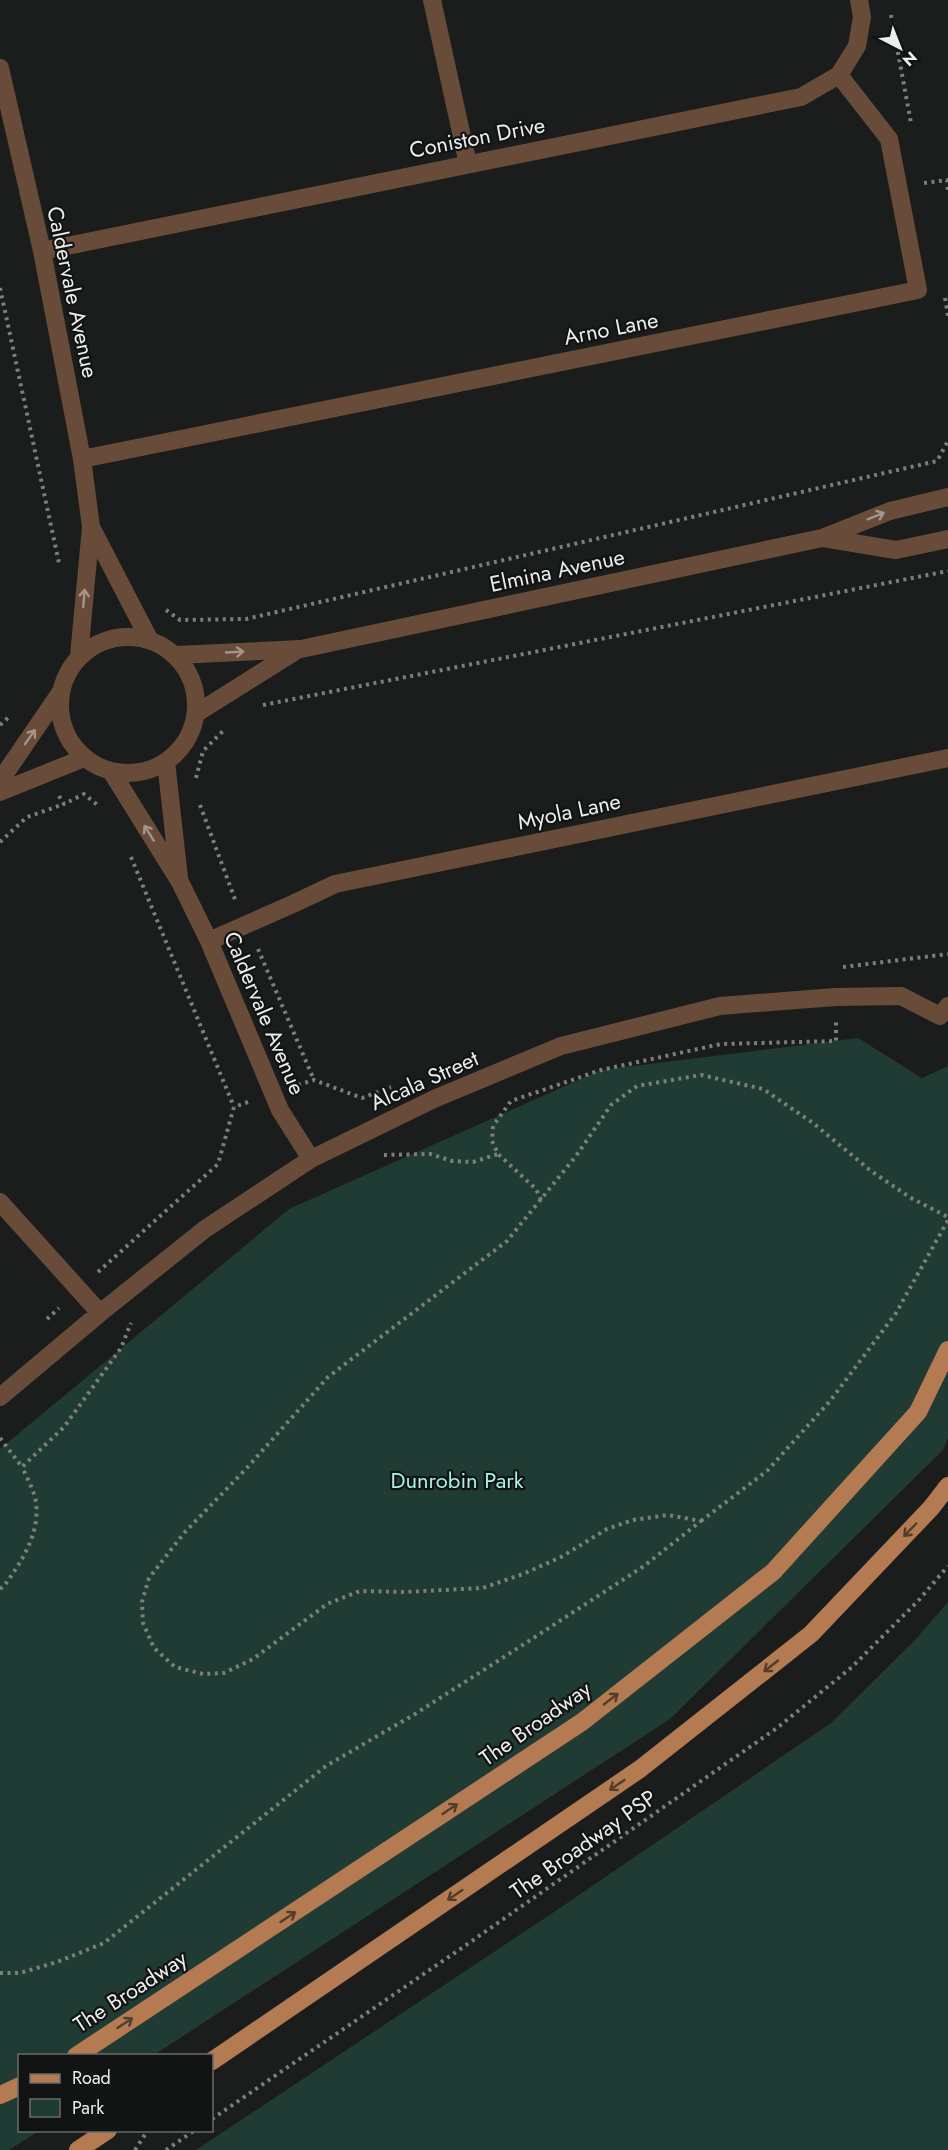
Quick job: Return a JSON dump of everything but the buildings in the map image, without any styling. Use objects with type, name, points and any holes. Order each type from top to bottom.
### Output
[{"type":"main road","name":"The Broadway","points":[[78,2054],[582,1722],[773,1572],[918,1412],[948,1350]]},
{"type":"main road","points":[[213,2060],[640,1769],[811,1634],[931,1509],[948,1485]]},
{"type":"main road","points":[[0,2095],[18,2087]]},
{"type":"main road","points":[[78,2150],[105,2132]]},
{"type":"street","points":[[432,0],[468,164]]},
{"type":"street","name":"Coniston Drive","points":[[42,251],[801,97],[839,75],[857,46],[862,17],[859,0]]},
{"type":"street","name":"Arno Lane","points":[[82,459],[918,290],[890,139],[839,75]]},
{"type":"street","name":"Caldervale Avenue","points":[[1,79],[42,251],[82,459],[91,527],[79,656]]},
{"type":"street","name":"Elmina Avenue","points":[[177,655],[301,649],[822,538],[890,511],[948,497]]},
{"type":"street","name":"Caldervale Avenue","points":[[91,527],[149,639]]},
{"type":"street","name":"Elmina Avenue","points":[[822,538],[896,550],[948,539]]},
{"type":"street","points":[[0,780],[60,693],[67,673],[79,656],[94,645],[111,638],[130,636],[149,639],[164,645],[177,655],[189,672],[196,692],[197,713],[191,732],[180,749],[166,762],[148,770],[130,773],[111,771],[84,758],[72,744],[64,728],[60,711],[60,693]]},
{"type":"street","name":"Elmina Avenue","points":[[197,713],[301,649]]},
{"type":"street","points":[[0,792],[84,758]]},
{"type":"street","name":"Myola Lane","points":[[209,941],[334,884],[948,758]]},
{"type":"street","name":"Caldervale Avenue","points":[[166,762],[180,882]]},
{"type":"street","name":"Caldervale Avenue","points":[[111,771],[180,882],[209,941],[280,1110],[311,1159]]},
{"type":"street","name":"Alcala Street","points":[[0,1397],[205,1228],[311,1159],[434,1100],[561,1046],[720,1006],[835,997],[900,996],[944,1011]]},
{"type":"street","points":[[0,1202],[100,1313]]},
{"type":"path","points":[[923,183],[948,180],[948,191]]},
{"type":"path","points":[[0,288],[61,572]]},
{"type":"path","points":[[132,606],[155,603],[180,620],[246,619],[937,461],[948,441]]},
{"type":"path","points":[[259,706],[948,571]]},
{"type":"path","points":[[0,724],[14,712]]},
{"type":"path","points":[[196,779],[203,751],[233,722]]},
{"type":"path","points":[[198,800],[247,924],[314,1080]]},
{"type":"path","points":[[0,842],[27,817],[64,804]]},
{"type":"path","points":[[128,850],[234,1107]]},
{"type":"path","points":[[541,1200],[536,1188],[498,1154],[492,1141],[493,1126],[511,1101],[601,1070],[721,1044],[836,1041],[835,997]]},
{"type":"path","points":[[0,1973],[20,1973],[38,1968],[104,1943],[326,1766],[415,1714],[644,1566],[767,1471],[830,1401],[896,1313],[948,1218],[911,1198],[871,1171],[813,1123],[764,1089],[701,1075],[637,1086],[611,1105],[576,1156],[507,1241],[328,1377],[245,1470],[184,1533],[149,1578],[142,1602],[143,1623],[154,1648],[175,1667],[202,1674],[224,1673],[253,1659],[327,1604],[360,1591],[404,1592],[483,1588],[561,1557],[607,1529],[633,1520],[668,1515],[700,1521]]},
{"type":"path","points":[[379,1155],[430,1154],[452,1161],[473,1162],[498,1154]]},
{"type":"path","points":[[22,1467],[64,1427],[121,1348],[133,1320]]},
{"type":"path","points":[[0,1438],[22,1467],[36,1500],[36,1523],[25,1556],[4,1587],[0,1589]]},
{"type":"path","name":"The Broadway PSP","points":[[213,2118],[777,1728],[852,1667],[918,1601],[948,1566]]},
{"type":"path","points":[[135,2150],[147,2132]]},
{"type":"path","points":[[166,2150],[192,2132]]},
{"type":"green space","name":"Dunrobin Park","points":[[858,1038],[922,1078],[948,1066],[948,1438],[943,1450],[670,1719],[156,2054],[18,2054],[18,2132],[37,2132],[9,2150],[0,2150],[0,1449],[289,1209],[601,1070]]},
{"type":"green space","points":[[948,1602],[948,2150],[196,2150],[554,1912],[831,1723],[914,1641]]}]
